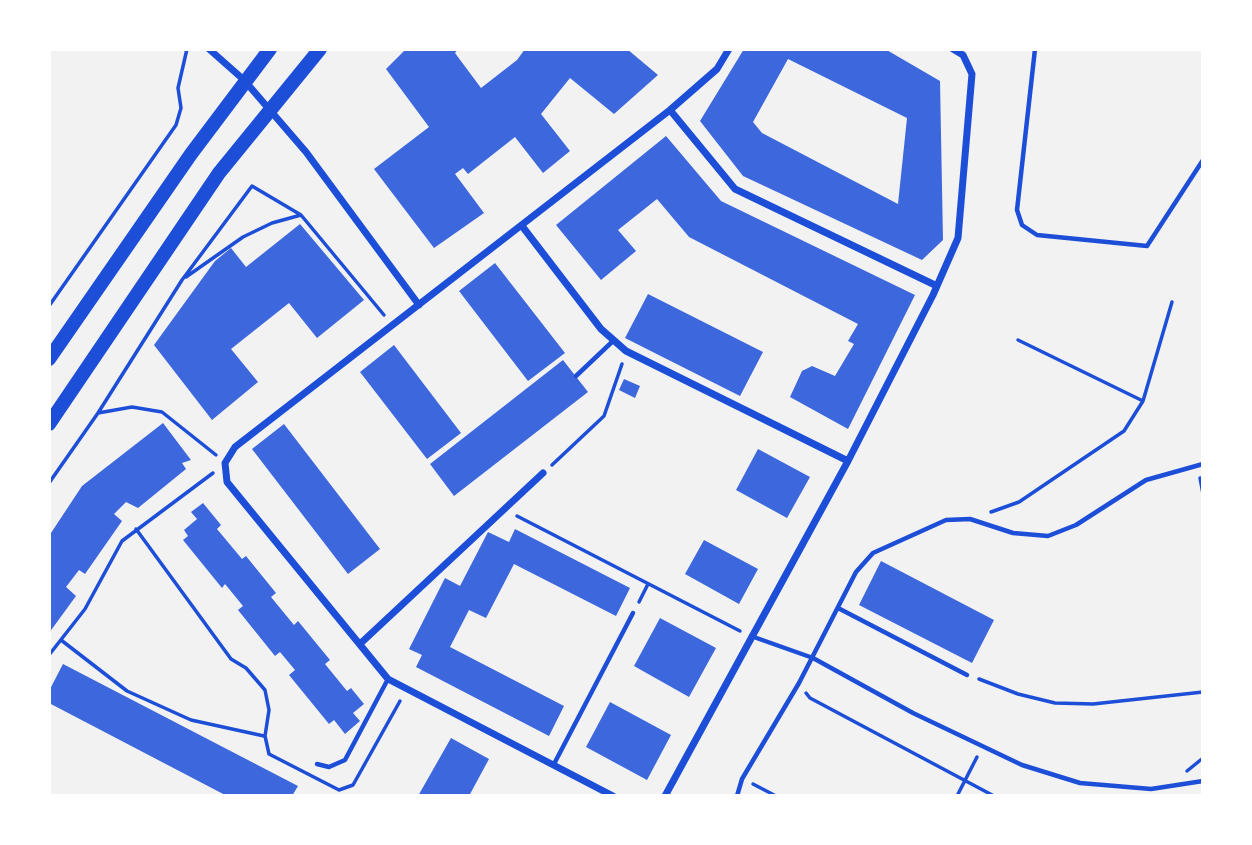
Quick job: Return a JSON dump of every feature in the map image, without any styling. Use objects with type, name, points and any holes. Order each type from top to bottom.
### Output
[{"type":"main road","points":[[49,359],[244,80],[270,49]]},
{"type":"main road","points":[[49,424],[147,276],[269,108],[320,49]]},
{"type":"street","points":[[209,49],[244,80],[306,152],[419,305]]},
{"type":"street","points":[[613,796],[388,679],[228,482],[225,463],[235,447],[670,110],[716,69],[729,49]]},
{"type":"street","points":[[665,796],[848,461],[937,286],[958,238],[972,74],[964,55],[953,49]]},
{"type":"street","points":[[670,110],[735,189],[937,286]]},
{"type":"street","points":[[522,226],[601,329],[626,351],[848,461]]},
{"type":"street","points":[[361,643],[543,473]]},
{"type":"lane","points":[[1035,49],[1017,210],[1022,225],[1037,235],[1147,246],[1203,160]]},
{"type":"lane","points":[[576,376],[614,340]]},
{"type":"lane","points":[[737,796],[742,779],[813,658],[856,572],[873,553],[946,520],[970,519],[1013,533],[1048,536],[1076,525],[1146,480],[1203,464]]},
{"type":"lane","points":[[838,608],[967,675]]},
{"type":"lane","points":[[554,765],[633,613]]},
{"type":"lane","points":[[751,636],[813,658],[981,747],[1022,765],[1080,783],[1152,789],[1203,781]]},
{"type":"lane","points":[[317,764],[329,766],[345,760],[388,679]]},
{"type":"lane","points":[[1146,796],[1152,789]]},
{"type":"path","points":[[49,306],[176,125],[181,108],[178,88],[187,49]]},
{"type":"path","points":[[176,125],[186,134]]},
{"type":"path","points":[[49,483],[98,413],[182,280],[252,186],[301,215],[393,326]]},
{"type":"path","points":[[182,280],[243,237],[272,223],[301,215]]},
{"type":"path","points":[[970,519],[1018,502],[1060,477],[1124,431],[1143,401],[1172,302]]},
{"type":"path","points":[[1018,340],[1143,401]]},
{"type":"path","points":[[543,473],[604,416],[626,351]]},
{"type":"path","points":[[49,655],[85,609],[122,541],[136,528],[193,491],[225,463],[188,430],[162,412],[132,407],[98,413]]},
{"type":"path","points":[[502,509],[751,636]]},
{"type":"path","points":[[136,528],[231,659],[246,668],[265,690],[269,710],[265,736],[269,754],[295,768]]},
{"type":"path","points":[[633,613],[649,584]]},
{"type":"path","points":[[61,639],[127,691],[191,720],[265,736]]},
{"type":"path","points":[[967,675],[1018,694],[1055,703],[1093,704],[1203,692]]},
{"type":"path","points":[[799,683],[810,698],[994,796]]},
{"type":"path","points":[[957,796],[981,747]]},
{"type":"path","points":[[742,779],[776,796]]},
{"type":"building","points":[[406,49],[458,49],[455,53],[481,88],[517,60],[525,49],[627,49],[658,75],[614,114],[570,78],[541,114],[570,151],[543,173],[515,137],[468,174],[463,168],[455,174],[484,213],[434,248],[374,169],[429,127],[386,69]]},
{"type":"building","points":[[744,49],[885,49],[940,81],[943,240],[922,260],[743,176],[700,121]],"holes":[[[788,59],[907,118],[898,204],[762,133],[753,122]]]},
{"type":"building","points":[[666,136],[721,201],[915,295],[848,429],[790,397],[802,371],[812,366],[835,376],[854,344],[848,341],[858,324],[689,237],[657,199],[618,230],[636,251],[601,280],[556,225]]},
{"type":"building","points":[[300,224],[364,300],[317,338],[289,303],[231,349],[258,382],[212,420],[154,345],[215,261],[231,248],[246,267]]},
{"type":"building","points":[[495,263],[565,353],[528,381],[459,291]]},
{"type":"building","points":[[648,294],[763,352],[740,396],[625,338]]},
{"type":"building","points":[[394,345],[461,433],[427,459],[360,372]]},
{"type":"building","points":[[563,360],[588,392],[454,496],[430,464]]},
{"type":"building","points":[[624,379],[640,386],[635,398],[619,390]]},
{"type":"building","points":[[163,423],[191,460],[182,463],[186,469],[138,508],[126,502],[114,514],[122,521],[85,574],[79,570],[66,587],[76,596],[49,633],[49,536],[82,486]]},
{"type":"building","points":[[284,424],[380,549],[348,574],[252,449]]},
{"type":"building","points":[[758,449],[810,477],[787,518],[736,490]]},
{"type":"building","points":[[203,503],[221,525],[217,529],[242,559],[246,556],[276,593],[271,597],[294,625],[298,621],[330,660],[325,664],[347,691],[351,688],[364,704],[353,713],[360,721],[345,734],[334,720],[329,724],[289,675],[295,670],[280,652],[275,656],[238,610],[243,606],[225,584],[222,588],[183,540],[188,536],[184,530],[197,519],[191,512]]},
{"type":"building","points":[[515,529],[630,588],[616,616],[514,564],[486,618],[469,610],[450,647],[564,706],[549,736],[416,667],[422,655],[409,649],[445,578],[460,586],[488,532],[509,542]]},
{"type":"building","points":[[704,540],[758,569],[739,604],[685,574]]},
{"type":"building","points":[[881,561],[994,620],[972,663],[859,605]]},
{"type":"building","points":[[660,618],[716,648],[689,697],[634,666]]},
{"type":"building","points":[[63,664],[298,786],[292,796],[227,796],[49,703],[49,691]]},
{"type":"building","points":[[610,702],[671,735],[647,780],[586,747]]},
{"type":"building","points":[[451,738],[489,759],[469,796],[418,796]]}]
